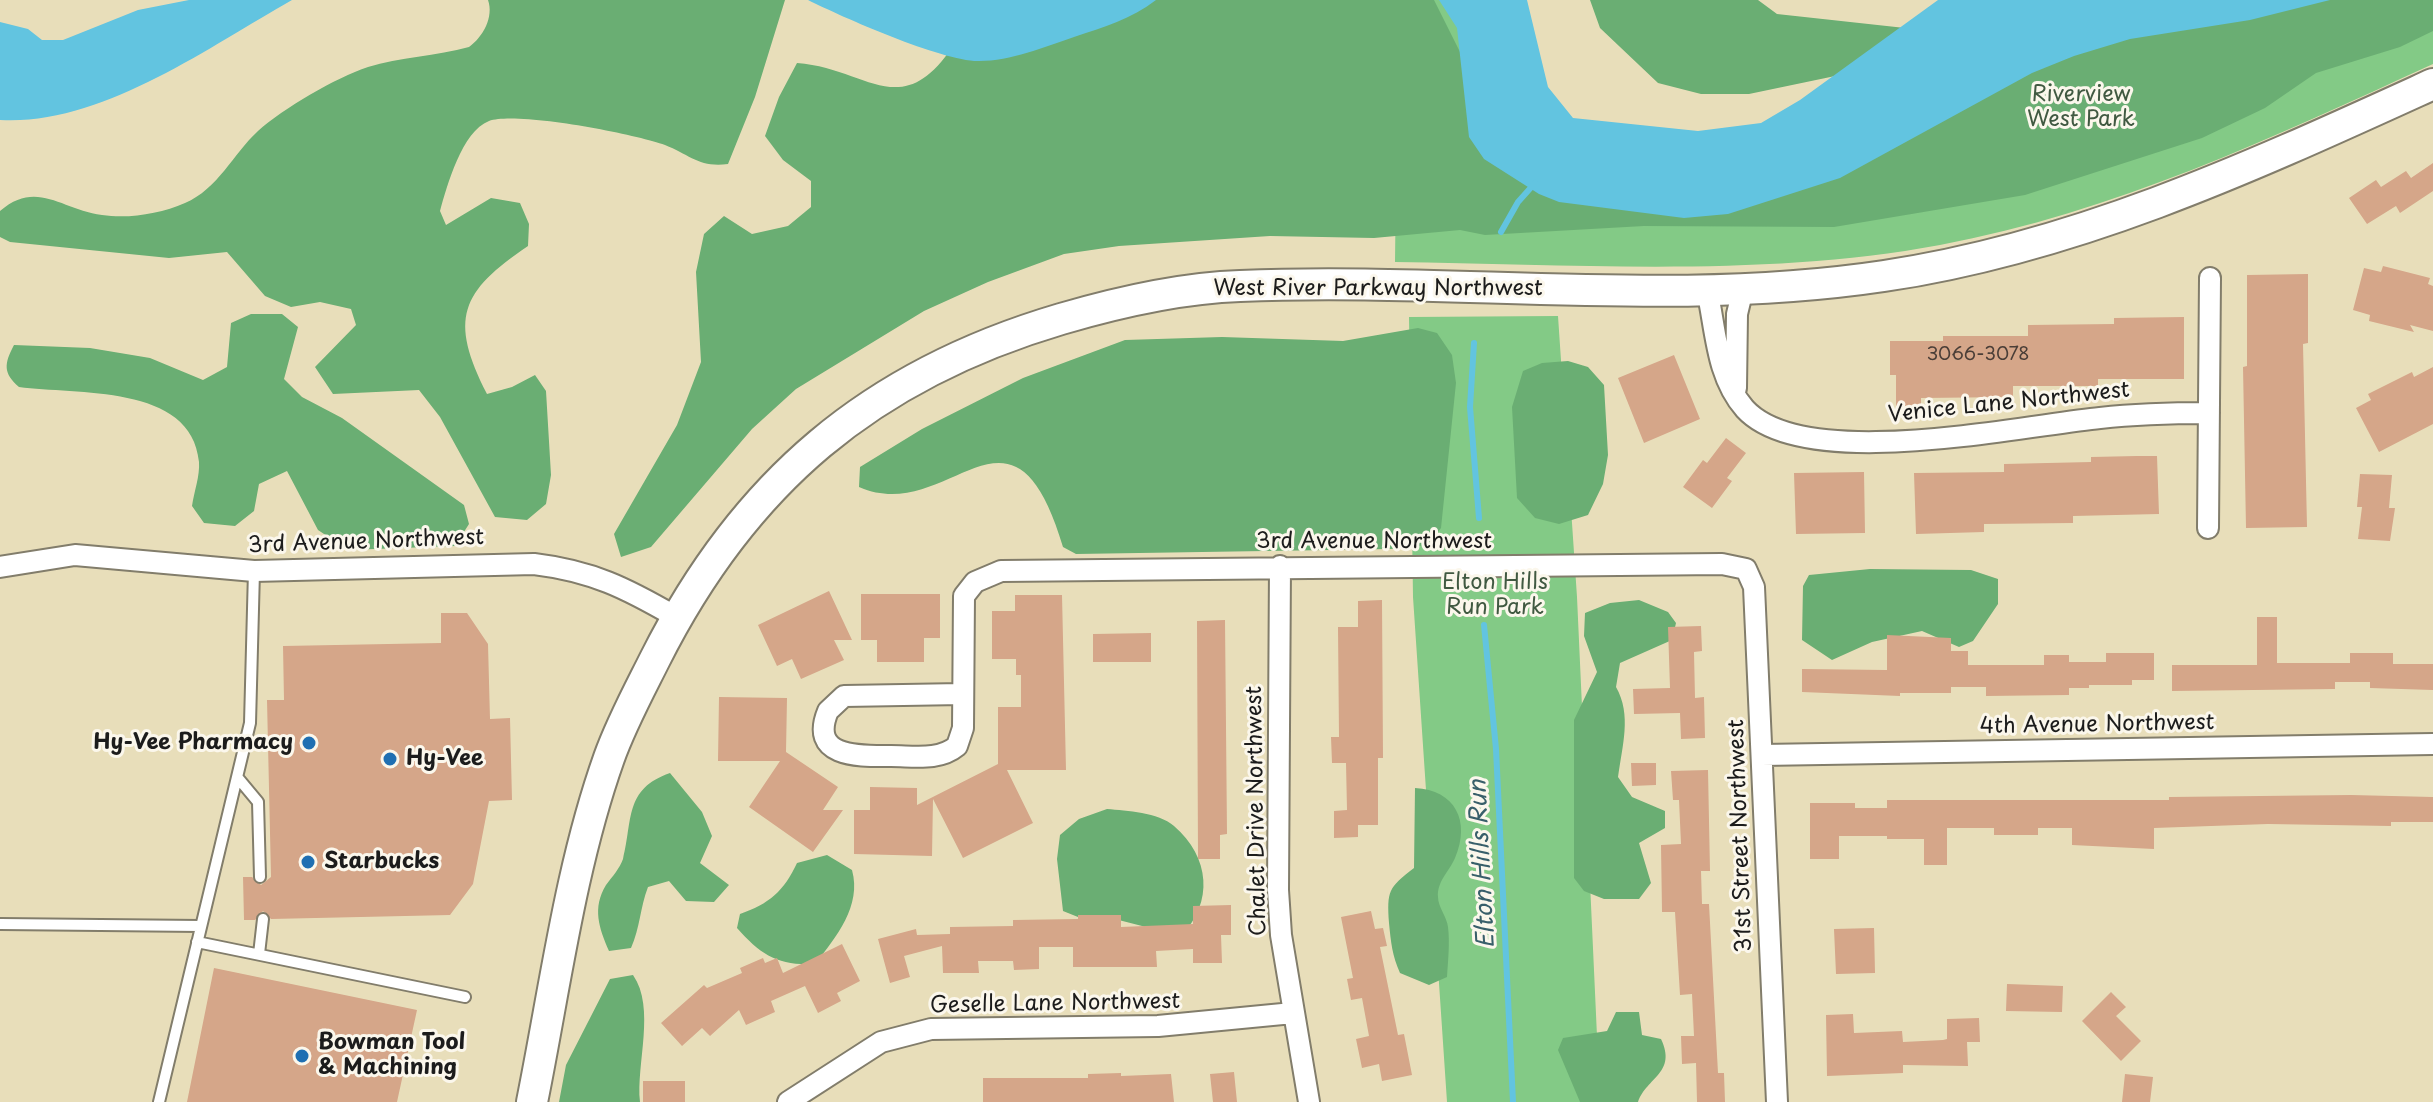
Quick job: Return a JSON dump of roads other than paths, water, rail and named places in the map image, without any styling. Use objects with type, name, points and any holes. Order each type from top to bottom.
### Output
[{"type":"main road","name":"West River Parkway Northwest","points":[[532,1102],[594,807],[611,753],[676,617],[746,518],[825,437],[863,409],[939,365],[1030,328],[1147,297],[1238,286],[1707,290],[1885,276],[2042,243],[2218,182],[2433,84]]},
{"type":"street","points":[[2208,528],[2210,278]]},
{"type":"street","points":[[1736,392],[1737,314],[1743,289]]},
{"type":"street","name":"Venice Lane Northwest","points":[[1707,290],[1721,366],[1745,408],[1783,434],[1906,441],[2097,418],[2209,413]]},
{"type":"street","name":"3rd Avenue Northwest","points":[[0,567],[75,555],[254,571],[534,564],[579,570],[620,584],[676,617]]},
{"type":"street","name":"3rd Avenue Northwest","points":[[962,694],[964,596],[975,582],[1001,571],[1722,564],[1746,569]]},
{"type":"street","name":"Chalet Drive Northwest","points":[[1280,566],[1278,890],[1293,1013],[1309,1102]]},
{"type":"street","name":"31st Street Northwest","points":[[1746,569],[1754,587],[1777,1102]]},
{"type":"street","points":[[962,694],[961,740],[945,754],[854,756],[836,750],[826,736],[828,711],[844,696],[962,694]]},
{"type":"street","name":"4th Avenue Northwest","points":[[1762,755],[2433,744]]},
{"type":"street","name":"Geselle Lane Northwest","points":[[788,1102],[881,1042],[931,1029],[1208,1024],[1293,1013]]},
{"type":"lane","points":[[159,1102],[250,723],[254,571]]},
{"type":"lane","points":[[238,778],[258,802],[260,877]]},
{"type":"lane","points":[[259,954],[263,919]]},
{"type":"lane","points":[[0,924],[201,926]]},
{"type":"lane","points":[[197,942],[465,997]]},
{"type":"water","points":[[189,0],[292,0],[189,61],[114,97],[76,111],[38,119],[0,120],[0,22],[28,29],[42,40],[63,40],[138,10]]},
{"type":"water","points":[[808,0],[1156,0],[1096,30],[1015,56],[979,61],[918,47]]},
{"type":"water","points":[[1439,0],[1527,0],[1548,87],[1573,118],[1698,131],[1761,123],[1800,100],[1938,0],[2330,0],[2250,20],[2130,39],[2074,56],[2032,73],[1840,178],[1728,214],[1684,218],[1559,202],[1539,194],[1484,159],[1469,137],[1457,28]]},
{"type":"waterway","name":"Elton Hills Run","points":[[1501,232],[1518,202],[1535,183]]},
{"type":"waterway","name":"Elton Hills Run","points":[[1474,343],[1470,407],[1479,518]]},
{"type":"waterway","name":"Elton Hills Run","points":[[1484,625],[1496,749],[1513,1102]]},
{"type":"place","name":"Hy-Vee Pharmacy","points":[[309,743]]},
{"type":"place","name":"Hy-Vee","points":[[390,759]]},
{"type":"place","name":"Starbucks","points":[[308,862]]},
{"type":"place","name":"Bowman Tool & Machining","points":[[302,1056]]},
{"type":"park label","name":"Riverview West Park","points":[[2081,108]]},
{"type":"park label","name":"Elton Hills Run Park","points":[[1495,596]]}]
